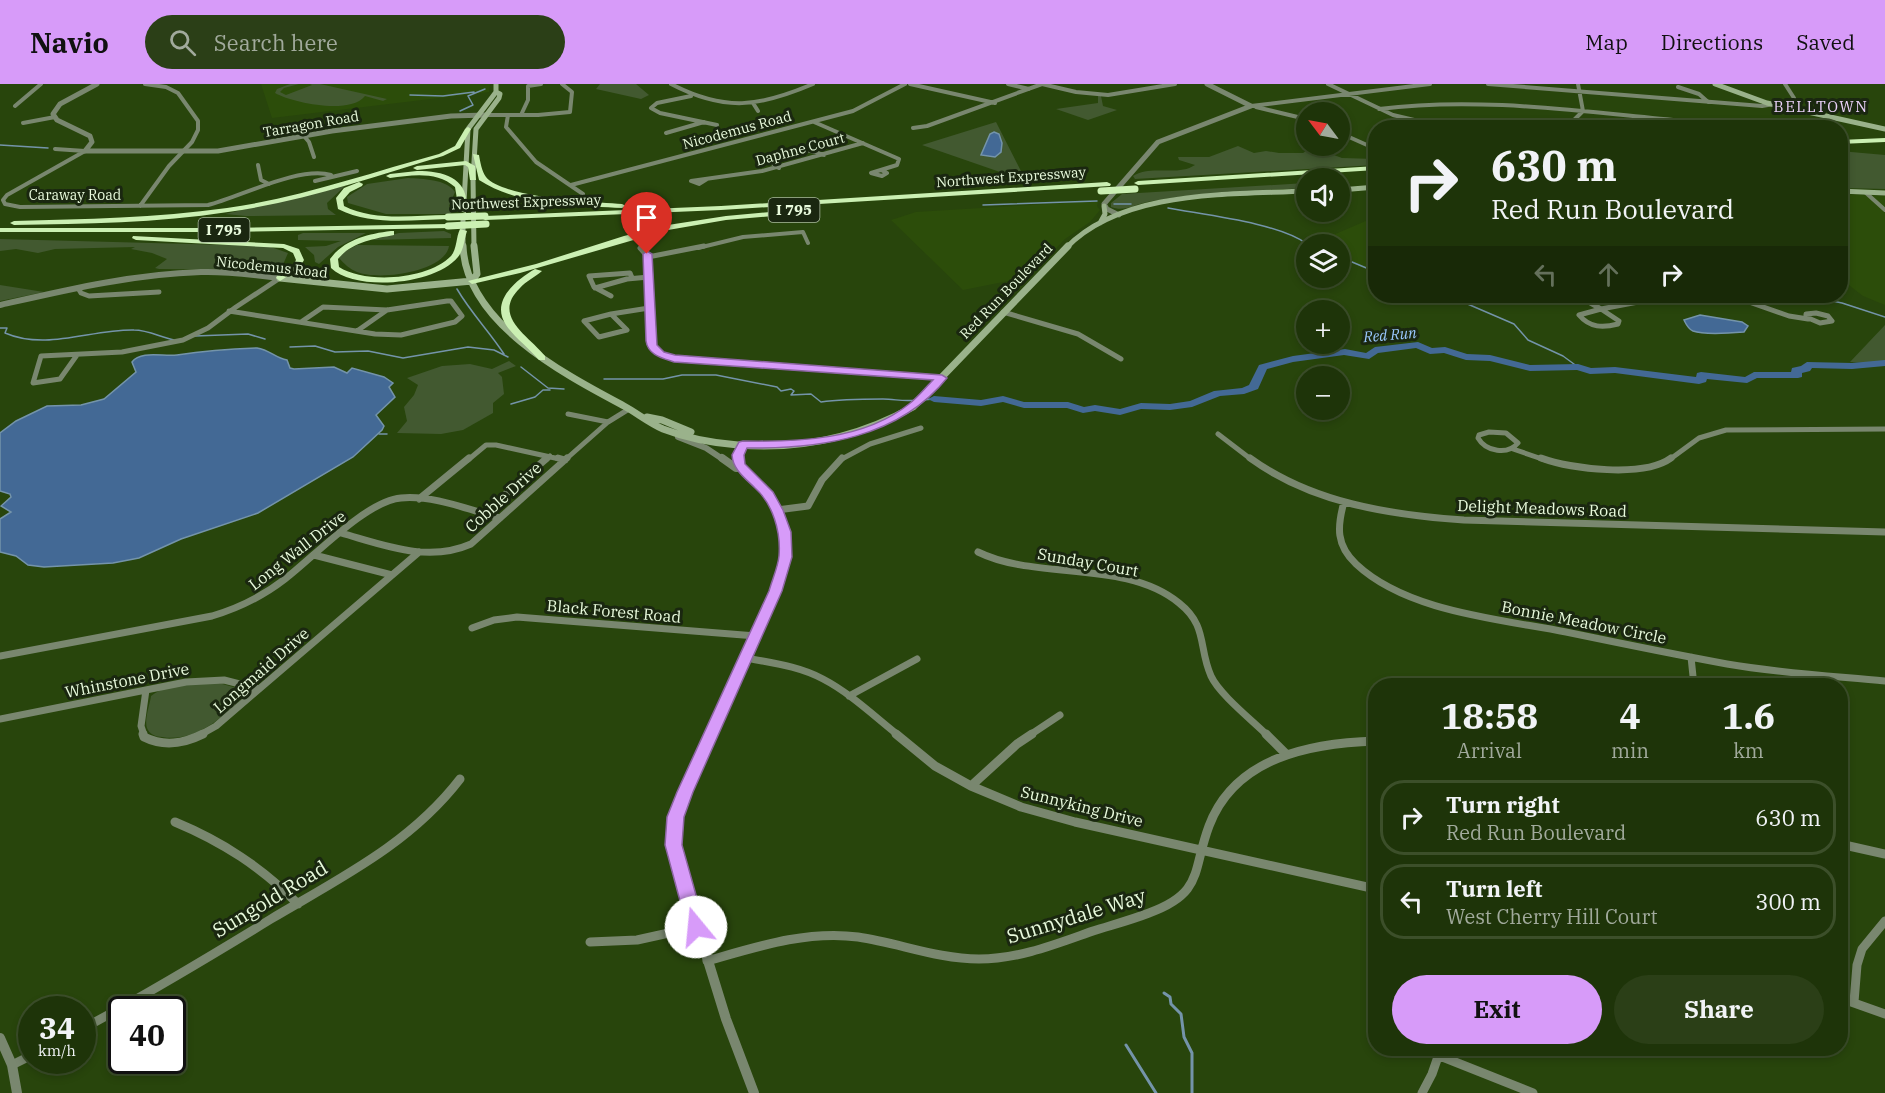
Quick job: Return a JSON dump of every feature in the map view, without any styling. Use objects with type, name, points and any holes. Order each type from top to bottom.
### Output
[{"type":"highway","points":[[14,223],[138,220],[207,214],[285,199],[452,151],[460,144],[468,129]]},
{"type":"highway","points":[[1848,142],[1885,140]]},
{"type":"highway","points":[[1848,148],[1885,146]]},
{"type":"highway","points":[[475,155],[480,175],[492,186],[516,193],[572,201],[642,206],[842,201]]},
{"type":"highway","points":[[380,173],[466,163],[471,166],[473,178]]},
{"type":"highway","name":"Northwest Expressway","points":[[0,231],[226,230],[448,222],[560,214],[1104,188],[1368,169]]},
{"type":"highway","points":[[448,222],[361,215],[341,207],[339,200],[353,187],[374,179],[401,174],[429,174],[449,178],[457,183],[461,190],[463,211]]},
{"type":"highway","points":[[1350,176],[1368,175]]},
{"type":"highway","name":"Northwest Expressway","points":[[1137,186],[1296,179]]},
{"type":"highway","name":"Northwest Expressway","points":[[0,223],[448,222],[466,228],[486,219],[900,204],[1104,188]]},
{"type":"highway","points":[[472,281],[522,271],[642,233],[709,220],[900,204]]},
{"type":"highway","points":[[448,222],[363,239],[340,251],[334,258],[333,266],[344,274],[370,280],[419,274],[452,259],[458,251],[466,228]]},
{"type":"highway","points":[[0,231],[278,244],[293,249],[300,256],[296,267],[280,278]]},
{"type":"highway","points":[[542,358],[510,323],[505,312],[507,301],[514,288],[533,274],[585,251]]},
{"type":"main road","points":[[468,129],[496,92],[496,84]]},
{"type":"main road","points":[[1715,84],[1775,105],[1844,120]]},
{"type":"main road","points":[[1723,84],[1775,105]]},
{"type":"main road","points":[[472,281],[477,274],[474,257],[473,178],[476,129],[499,98],[500,94],[496,92]]},
{"type":"main road","points":[[1848,121],[1885,129]]},
{"type":"main road","name":"Red Run Boulevard","points":[[468,129],[463,211],[466,228],[466,276],[472,281],[491,314],[518,340],[542,358],[646,419],[675,434],[727,445],[786,445],[840,438],[886,422],[917,403],[1075,239],[1100,223],[1155,205],[1194,199],[1296,192]]},
{"type":"main road","points":[[1350,189],[1368,188]]},
{"type":"main road","points":[[1848,191],[1885,193]]},
{"type":"main road","points":[[1100,223],[1105,215],[1104,206]]},
{"type":"main road","name":"Nicodemus Road","points":[[280,278],[380,289],[406,289],[472,281]]},
{"type":"street","points":[[15,106],[41,84]]},
{"type":"street","points":[[55,117],[54,111],[60,104],[97,84]]},
{"type":"street","points":[[140,206],[169,166],[196,135],[198,121],[182,95],[168,87],[146,84]]},
{"type":"street","points":[[521,116],[528,100],[528,86],[541,84]]},
{"type":"street","name":"Tarragon Road","points":[[55,149],[181,153],[240,149],[304,136],[451,116],[521,116],[570,112],[572,92],[562,84]]},
{"type":"street","points":[[671,84],[691,96],[714,102],[753,103],[783,98],[813,84]]},
{"type":"street","name":"Nicodemus Road","points":[[571,185],[858,109],[905,84]]},
{"type":"street","points":[[910,84],[995,102]]},
{"type":"street","points":[[1008,84],[1029,89]]},
{"type":"street","points":[[913,128],[927,126],[1042,84],[1076,92],[1108,95],[1175,84]]},
{"type":"street","points":[[1207,84],[1251,106],[1296,117]]},
{"type":"street","points":[[1328,84],[1379,109],[1411,120]]},
{"type":"street","points":[[1119,215],[1104,206],[1158,142],[1251,106],[1430,84]]},
{"type":"street","points":[[1488,84],[1755,106],[1775,105],[1794,99],[1785,84]]},
{"type":"street","points":[[1578,84],[1583,111]]},
{"type":"street","points":[[1678,87],[1699,94],[1708,102]]},
{"type":"street","points":[[691,96],[657,103],[651,108],[656,112],[717,125]]},
{"type":"street","points":[[753,103],[758,111]]},
{"type":"street","points":[[1379,109],[1417,105],[1496,104],[1674,120]]},
{"type":"street","points":[[1574,120],[1583,111]]},
{"type":"street","points":[[508,115],[506,124],[508,131],[536,162],[583,194]]},
{"type":"street","points":[[23,123],[55,117],[90,136],[92,142],[85,151]]},
{"type":"street","points":[[666,133],[704,122]]},
{"type":"street","points":[[814,122],[899,159],[897,165],[883,171]]},
{"type":"street","points":[[304,136],[309,142],[314,157]]},
{"type":"street","points":[[1350,137],[1368,145]]},
{"type":"street","name":"Daphne Court","points":[[707,180],[779,168],[863,143]]},
{"type":"street","points":[[779,168],[769,161],[777,155],[800,150],[824,154]]},
{"type":"street","name":"Caraway Road","points":[[85,151],[7,195],[4,198],[5,204],[27,207],[216,204],[289,177],[320,172],[331,175]]},
{"type":"street","points":[[258,165],[261,180],[269,184]]},
{"type":"street","points":[[315,181],[331,175],[357,171]]},
{"type":"street","points":[[1865,192],[1885,210]]},
{"type":"street","points":[[648,257],[680,253],[734,239],[766,234],[803,232],[808,243]]},
{"type":"street","points":[[640,248],[648,257],[652,346],[666,357],[942,378]]},
{"type":"street","name":"Nicodemus Road","points":[[0,305],[137,277],[182,273],[234,273],[280,278]]},
{"type":"street","points":[[611,296],[595,288],[589,276],[630,273],[632,278]]},
{"type":"street","points":[[595,288],[632,278],[649,277]]},
{"type":"street","points":[[77,355],[60,379],[33,383],[41,356],[77,355],[177,342],[210,328],[230,311],[280,278]]},
{"type":"street","points":[[78,288],[81,293],[89,296],[159,292]]},
{"type":"street","points":[[230,311],[357,331],[401,335],[455,322],[462,316],[451,302],[447,301],[387,310],[323,307],[301,322]]},
{"type":"street","points":[[1590,303],[1600,309],[1617,319],[1618,324],[1599,327],[1579,317],[1583,312],[1600,309],[1627,303]]},
{"type":"street","points":[[1759,303],[1790,316],[1808,319]]},
{"type":"street","points":[[611,314],[627,330],[599,337],[584,321],[611,314],[649,308]]},
{"type":"street","points":[[357,331],[387,310]]},
{"type":"street","points":[[1003,312],[1076,331],[1121,359]]},
{"type":"street","name":"Cobble Drive","points":[[341,533],[435,555],[457,551],[471,544],[608,422],[629,409]]},
{"type":"street","points":[[568,414],[608,422]]},
{"type":"street","points":[[646,419],[664,432],[716,454],[736,468],[742,469]]},
{"type":"street","points":[[777,510],[808,506],[822,478],[851,450],[902,432],[921,428]]},
{"type":"street","points":[[1513,449],[1518,443],[1507,434],[1493,431],[1479,435],[1479,441],[1490,448],[1502,451],[1513,449],[1563,466],[1587,469],[1632,469],[1665,463],[1699,438],[1726,430],[1885,429]]},
{"type":"street","name":"Delight Meadows Road","points":[[1218,434],[1255,462],[1280,477],[1344,502],[1389,512],[1448,519],[1885,532]]},
{"type":"street","points":[[743,444],[737,459],[742,469],[767,492],[777,510],[784,532],[785,563],[776,591],[685,792],[676,817],[674,845],[707,962],[754,1093]]},
{"type":"street","points":[[419,499],[486,446],[496,445],[565,460]]},
{"type":"street","points":[[483,514],[550,456]]},
{"type":"street","name":"Long Wall Drive","points":[[0,656],[225,613],[259,597],[381,503],[398,498],[419,499],[500,518]]},
{"type":"street","name":"Bonnie Meadow Circle","points":[[1344,502],[1337,524],[1343,546],[1364,570],[1397,591],[1428,603],[1691,657],[1795,673],[1885,681]]},
{"type":"street","name":"Longmaid Drive","points":[[146,690],[141,732],[150,741],[167,744],[187,741],[206,732],[419,552]]},
{"type":"street","name":"Sunday Court","points":[[978,552],[1000,560],[1134,582],[1172,598],[1189,611],[1200,627],[1205,641],[1208,671],[1216,684],[1286,754]]},
{"type":"street","points":[[314,555],[392,575]]},
{"type":"street","name":"Black Forest Road","points":[[472,628],[494,620],[517,617],[756,636]]},
{"type":"street","points":[[1691,657],[1693,678]]},
{"type":"street","name":"Sunnyking Drive","points":[[746,658],[805,670],[828,681],[926,758],[971,786],[1039,812],[1368,888]]},
{"type":"street","points":[[849,696],[917,659]]},
{"type":"street","name":"Whinstone Drive","points":[[0,719],[207,680],[236,682],[259,688]]},
{"type":"street","points":[[971,786],[1017,744],[1060,715]]},
{"type":"street","name":"Sunnydale Way","points":[[707,962],[792,939],[828,934],[860,937],[960,958],[980,959],[1019,955],[1168,905],[1180,897],[1196,879],[1215,813],[1232,788],[1256,769],[1286,754],[1332,743],[1368,741]]},
{"type":"street","name":"Sungold Road","points":[[96,1021],[156,989],[298,904],[410,833],[439,808],[460,779]]},
{"type":"street","points":[[175,822],[209,836],[250,860],[270,875],[298,904]]},
{"type":"street","points":[[1848,846],[1885,854]]},
{"type":"street","points":[[1854,1002],[1857,965],[1862,949],[1885,921]]},
{"type":"street","points":[[590,942],[637,940],[696,927]]},
{"type":"street","points":[[1848,1000],[1885,1014]]},
{"type":"street","points":[[0,1038],[12,1065],[17,1093]]},
{"type":"street","points":[[1422,1093],[1439,1056]]},
{"type":"street","points":[[1450,1056],[1533,1093]]},
{"type":"street","points":[[12,1065],[18,1062]]},
{"type":"shaded area","points":[[261,84],[490,85],[489,92],[272,118]]},
{"type":"shaded area","points":[[290,84],[299,84],[284,88],[280,92],[286,95],[312,85],[310,84],[320,84],[387,99],[383,101],[365,96],[358,102],[335,106],[307,103],[275,93],[277,89]]},
{"type":"shaded area","points":[[600,84],[636,84],[649,95],[641,99],[596,89]]},
{"type":"shaded area","points":[[1098,96],[1101,96],[1103,106],[1117,110],[1088,120],[1056,109],[1098,103]]},
{"type":"shaded area","points":[[996,122],[1026,181],[922,145]]},
{"type":"shaded area","points":[[1238,146],[1254,153],[1266,151],[1296,153],[1296,156],[1368,159],[1368,165],[1135,179],[1133,176],[1148,171],[1180,170],[1195,165],[1179,160],[1178,157],[1209,157]]},
{"type":"shaded area","points":[[1848,152],[1885,155],[1885,189],[1848,188]]},
{"type":"shaded area","points":[[408,178],[434,180],[451,188],[455,192],[449,206],[453,210],[450,214],[386,214],[348,203],[347,197],[367,184]]},
{"type":"shaded area","points":[[1296,184],[1296,188],[1206,194],[1147,202],[1125,208],[1111,207],[1111,203],[1122,194]]},
{"type":"shaded area","points":[[345,186],[327,203],[328,209],[336,215],[246,216],[225,214]]},
{"type":"shaded area","points":[[1848,194],[1885,196],[1885,305],[1863,296],[1848,284]]},
{"type":"shaded area","points":[[1098,202],[1097,206],[1100,210],[1090,222],[1065,239],[1028,277],[963,290],[891,220],[916,212]]},
{"type":"shaded area","points":[[1368,220],[1368,269],[1350,262],[1350,234],[1335,234]]},
{"type":"shaded area","points":[[444,231],[451,234],[451,238],[371,240],[399,233]]},
{"type":"shaded area","points":[[303,233],[366,233],[338,247],[319,264],[315,262],[314,255],[305,247],[326,246],[341,241],[298,240],[298,235]]},
{"type":"shaded area","points":[[0,239],[268,246],[288,253],[282,267],[265,270],[159,269],[155,268],[167,259],[131,249],[135,247],[55,249],[38,253],[16,249],[0,251]]},
{"type":"shaded area","points":[[357,245],[449,246],[445,255],[424,268],[395,275],[367,275],[347,266],[339,258],[342,253]]},
{"type":"shaded area","points":[[0,285],[44,292],[0,301]]},
{"type":"shaded area","points":[[1885,325],[1885,364],[1850,362]]},
{"type":"shaded area","points":[[509,361],[516,366],[498,373],[502,377],[504,394],[493,403],[493,413],[463,430],[441,434],[397,433],[407,421],[404,407],[414,395],[418,385],[407,378],[442,366],[470,364],[492,369]]},
{"type":"shaded area","points":[[215,682],[244,690],[246,694],[219,719],[198,732],[174,738],[157,736],[148,730],[146,721],[151,696],[173,686]]},
{"type":"water","points":[[994,132],[999,134],[1002,143],[1001,152],[995,157],[981,155],[990,134]]},
{"type":"water","points":[[1700,315],[1742,322],[1748,326],[1744,332],[1711,333],[1693,331],[1688,328],[1684,320]]},
{"type":"water","points":[[257,348],[287,360],[290,368],[294,369],[334,367],[347,373],[352,368],[384,377],[393,383],[389,387],[395,397],[376,415],[384,426],[382,430],[353,457],[258,513],[181,539],[139,558],[113,563],[44,567],[28,565],[16,556],[0,552],[0,519],[11,512],[1,506],[11,497],[10,494],[0,491],[0,433],[16,421],[47,406],[81,405],[104,399],[136,372],[132,362],[141,356]]},
{"type":"waterway","points":[[460,111],[473,105],[468,96],[485,89]]},
{"type":"waterway","points":[[410,95],[443,96],[474,92]]},
{"type":"waterway","points":[[0,145],[48,148]]},
{"type":"waterway","points":[[983,205],[1097,201]]},
{"type":"waterway","points":[[1114,204],[1131,204]]},
{"type":"waterway","points":[[1168,208],[1260,225],[1296,238]]},
{"type":"waterway","points":[[1350,261],[1368,269]]},
{"type":"waterway","points":[[457,289],[504,354]]},
{"type":"waterway","points":[[1465,303],[1514,324],[1528,340],[1563,356],[1578,367]]},
{"type":"waterway","points":[[1842,303],[1885,317]]},
{"type":"waterway","points":[[0,328],[7,328],[5,333],[37,340],[134,330],[174,340]]},
{"type":"waterway","points":[[195,336],[248,334],[265,339]]},
{"type":"waterway","name":"Red Run","points":[[934,399],[981,403],[1003,399],[1024,405],[1068,405],[1083,410],[1095,408],[1120,412],[1141,406],[1170,407],[1192,404],[1218,393],[1244,391],[1254,387],[1263,367],[1283,361],[1345,352],[1369,356],[1375,350],[1418,345],[1430,351],[1445,350],[1466,357],[1490,358],[1530,368],[1578,367],[1590,371],[1615,370],[1699,381],[1702,380],[1701,375],[1747,380],[1754,375],[1798,375],[1796,370],[1806,369],[1807,365],[1852,366],[1885,363]]},
{"type":"waterway","points":[[290,347],[315,346],[335,352],[368,351],[403,358],[468,347],[494,350],[508,357]]},
{"type":"waterway","points":[[521,367],[548,388],[564,389]]},
{"type":"waterway","points":[[604,379],[663,379],[682,375],[716,375],[777,387],[781,391],[791,389],[794,391],[791,395],[811,394],[821,402],[859,399],[916,400]]},
{"type":"waterway","points":[[511,404],[535,397],[543,390],[550,390]]},
{"type":"waterway","points":[[922,400],[934,399]]},
{"type":"waterway","points":[[379,434],[387,434]]},
{"type":"waterway","points":[[1164,993],[1170,997],[1171,1004],[1181,1014],[1184,1037],[1192,1053],[1192,1093]]},
{"type":"waterway","points":[[1126,1045],[1156,1093]]},
{"type":"district","name":"BELLTOWN","points":[[1821,107]]},
{"type":"route","points":[[647,254],[651,341],[652,346],[661,355],[674,358],[918,374],[942,378],[913,407],[875,427],[853,435],[818,442],[786,445],[743,444],[738,455],[737,462],[742,469],[757,481],[773,501],[784,532],[786,557],[776,591],[685,792],[676,817],[673,836],[678,867],[696,927]]}]
